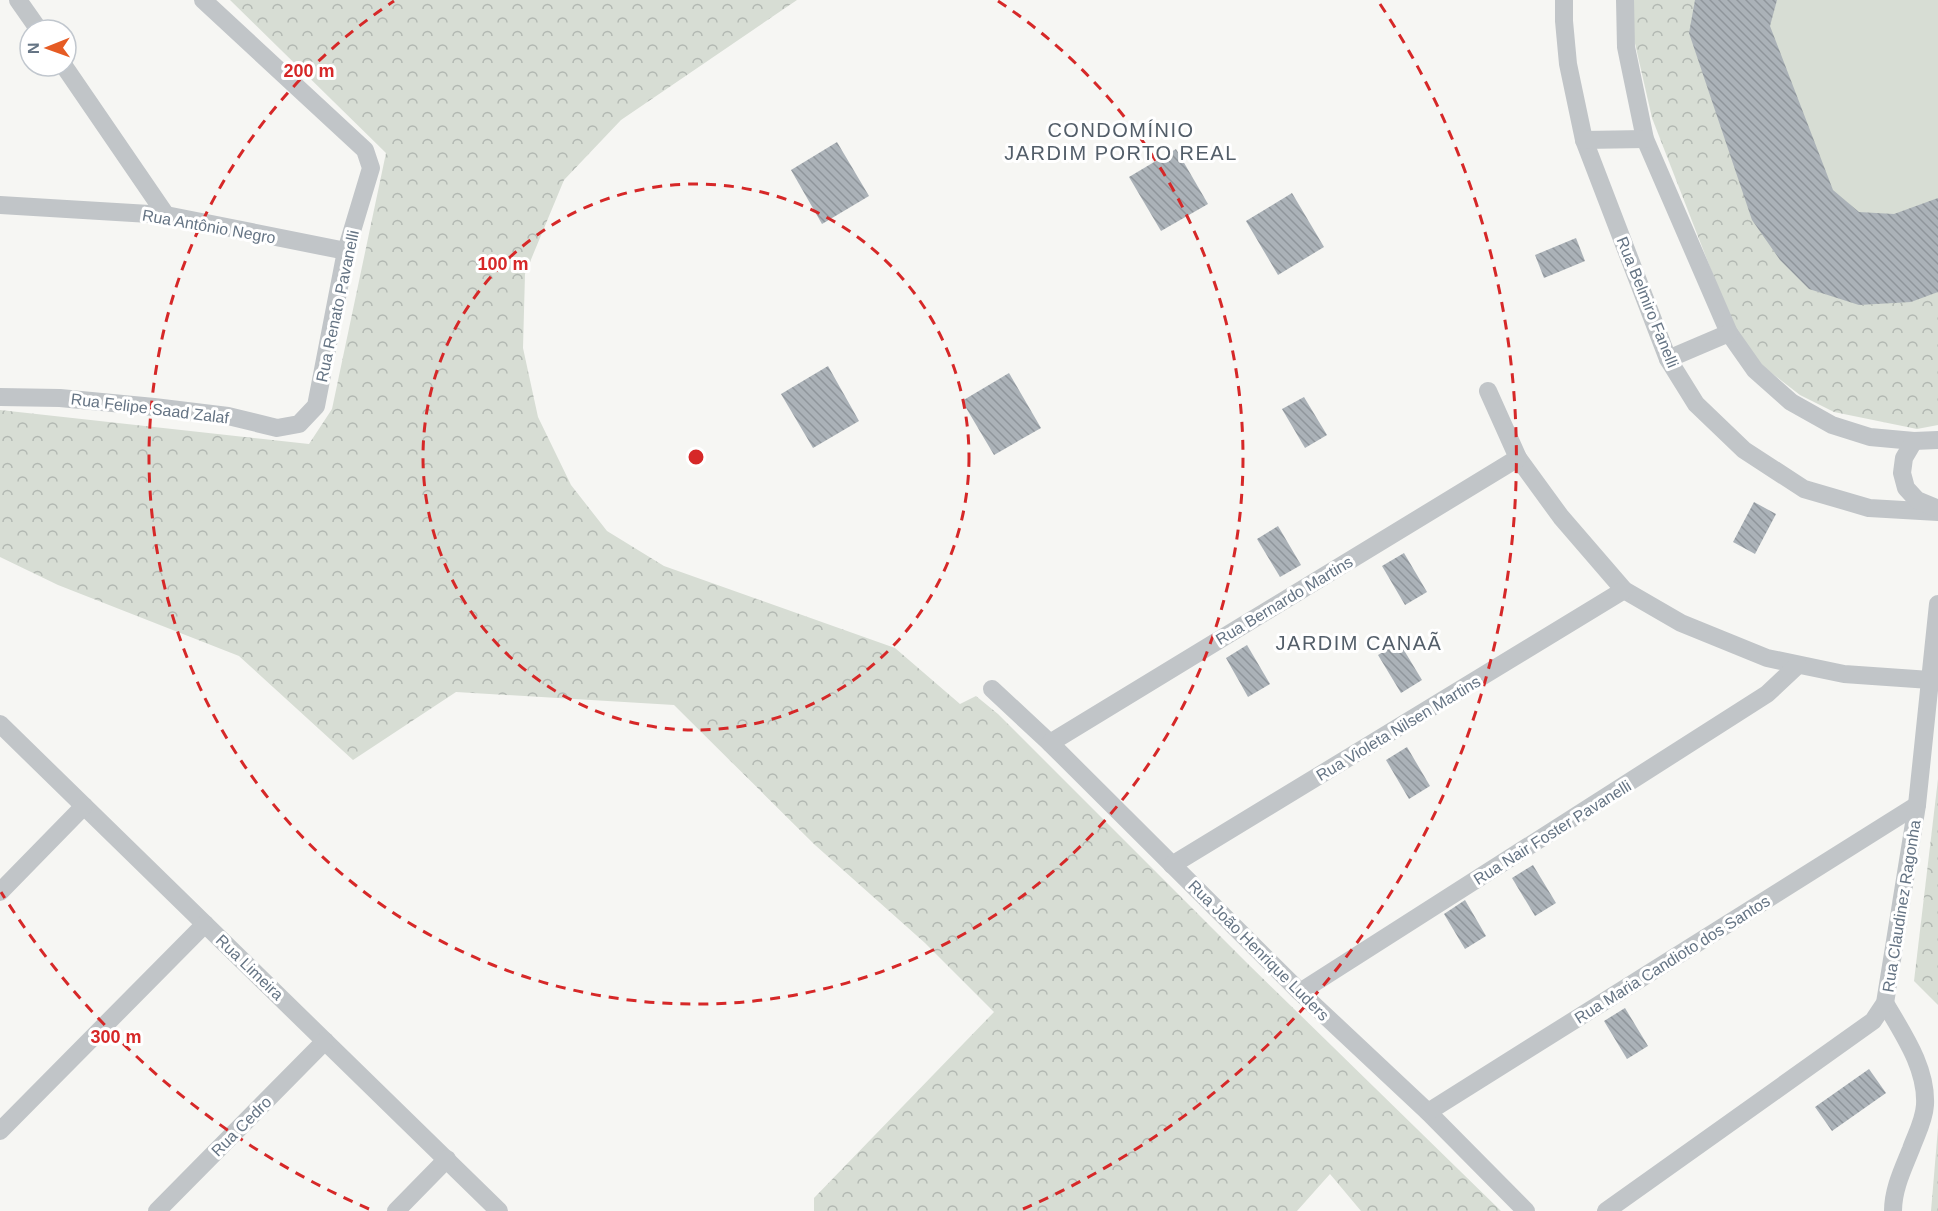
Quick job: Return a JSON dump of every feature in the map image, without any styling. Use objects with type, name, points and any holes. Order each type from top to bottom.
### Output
[{"type":"street","points":[[18,0],[31,18]]},
{"type":"street","name":"Rua Renato Pavanelli","points":[[203,0],[365,150],[371,168],[346,251],[316,406],[299,424]]},
{"type":"street","name":"Rua Belmiro Fanelli","points":[[1564,0],[1563,21],[1568,64],[1584,140],[1668,359],[1696,404],[1744,450],[1804,489],[1869,508],[1938,510]]},
{"type":"street","points":[[1625,0],[1626,47],[1645,139],[1729,333],[1755,370],[1791,402],[1832,425],[1870,437],[1914,441],[1938,440]]},
{"type":"street","points":[[72,78],[166,216]]},
{"type":"street","points":[[1584,140],[1645,139]]},
{"type":"street","name":"Rua Antônio Negro","points":[[0,205],[166,216],[346,251]]},
{"type":"street","points":[[1668,359],[1729,333]]},
{"type":"street","points":[[1488,391],[1518,458],[1561,517],[1624,590],[1681,623],[1767,658],[1844,674],[1930,680]]},
{"type":"street","name":"Rua Felipe Saad Zalaf","points":[[0,397],[60,398],[154,407],[228,416],[277,428],[299,424]]},
{"type":"street","points":[[1914,441],[1904,458],[1902,473],[1906,488],[1917,500],[1938,510]]},
{"type":"street","name":"Rua Bernardo Martins","points":[[1050,743],[1518,458]]},
{"type":"street","name":"Rua Violeta Nilsen Martins","points":[[1172,865],[1624,590]]},
{"type":"street","name":"Rua Claudinez Ragonha","points":[[1606,1211],[1873,1021],[1886,1003],[1917,806],[1938,604]]},
{"type":"street","name":"Rua Nair Foster Pavanelli","points":[[1300,992],[1767,694],[1798,665]]},
{"type":"street","name":"Rua João Henrique Luders","points":[[992,689],[1050,743],[1300,992],[1428,1112],[1526,1211]]},
{"type":"street","name":"Rua Limeira","points":[[0,724],[500,1211]]},
{"type":"street","points":[[0,892],[84,806]]},
{"type":"street","name":"Rua Maria Candioto dos Santos","points":[[1428,1112],[1917,806]]},
{"type":"street","points":[[0,1131],[205,924]]},
{"type":"street","points":[[1886,1003],[1923,1078],[1925,1105],[1922,1122],[1898,1182],[1893,1211]]},
{"type":"street","name":"Rua Cedro","points":[[157,1211],[325,1041]]},
{"type":"street","points":[[396,1211],[447,1159]]},
{"type":"green space","points":[[230,0],[797,0],[621,120],[564,180],[525,274],[523,348],[538,417],[571,485],[607,531],[664,566],[895,648],[960,704],[976,696],[998,714],[1248,964],[1501,1211],[1361,1211],[1330,1174],[1297,1211],[814,1211],[814,1198],[994,1012],[925,943],[815,845],[674,705],[456,692],[353,760],[239,656],[58,585],[0,557],[0,410],[309,444],[332,409],[386,153]]},
{"type":"green space","points":[[1630,0],[1938,0],[1938,425],[1917,429],[1834,412],[1800,395],[1761,365],[1734,329],[1652,118],[1634,39]]},
{"type":"green space","points":[[1695,0],[1938,0],[1938,292],[1911,302],[1859,305],[1809,289],[1780,260],[1752,220],[1689,33]]},
{"type":"green space","points":[[1938,779],[1938,1005],[1914,981]]},
{"type":"green space","points":[[1938,1128],[1938,1211],[1931,1211]]},
{"type":"building","points":[[1695,0],[1777,0],[1770,26],[1833,190],[1859,212],[1894,214],[1938,198],[1938,292],[1911,302],[1859,305],[1809,289],[1780,260],[1752,220],[1689,33]]},
{"type":"building","points":[[837,142],[869,196],[822,224],[791,170]]},
{"type":"building","points":[[1176,149],[1208,204],[1161,231],[1129,177]]},
{"type":"building","points":[[1292,193],[1324,247],[1278,275],[1246,221]]},
{"type":"building","points":[[1576,238],[1585,261],[1544,278],[1535,255]]},
{"type":"building","points":[[828,366],[859,421],[813,448],[781,394]]},
{"type":"building","points":[[1009,373],[1041,428],[994,455],[962,401]]},
{"type":"building","points":[[1304,397],[1327,435],[1305,448],[1282,409]]},
{"type":"building","points":[[1754,502],[1776,514],[1755,554],[1733,542]]},
{"type":"building","points":[[1278,526],[1301,565],[1280,577],[1257,539]]},
{"type":"building","points":[[1404,553],[1427,592],[1405,605],[1382,566]]},
{"type":"building","points":[[1399,642],[1422,680],[1401,693],[1378,655]]},
{"type":"building","points":[[1247,645],[1270,684],[1248,697],[1226,658]]},
{"type":"building","points":[[1407,747],[1430,786],[1409,799],[1386,760]]},
{"type":"building","points":[[1533,865],[1556,903],[1535,916],[1512,878]]},
{"type":"building","points":[[1465,900],[1486,936],[1465,949],[1444,914]]},
{"type":"building","points":[[1625,1008],[1648,1046],[1627,1059],[1604,1021]]},
{"type":"building","points":[[1869,1069],[1886,1093],[1832,1131],[1815,1107]]},
{"type":"district","name":"CONDOMÍNIO JARDIM PORTO REAL","points":[[1121,142]]},
{"type":"district","name":"JARDIM CANAÃ","points":[[1359,643]]}]
